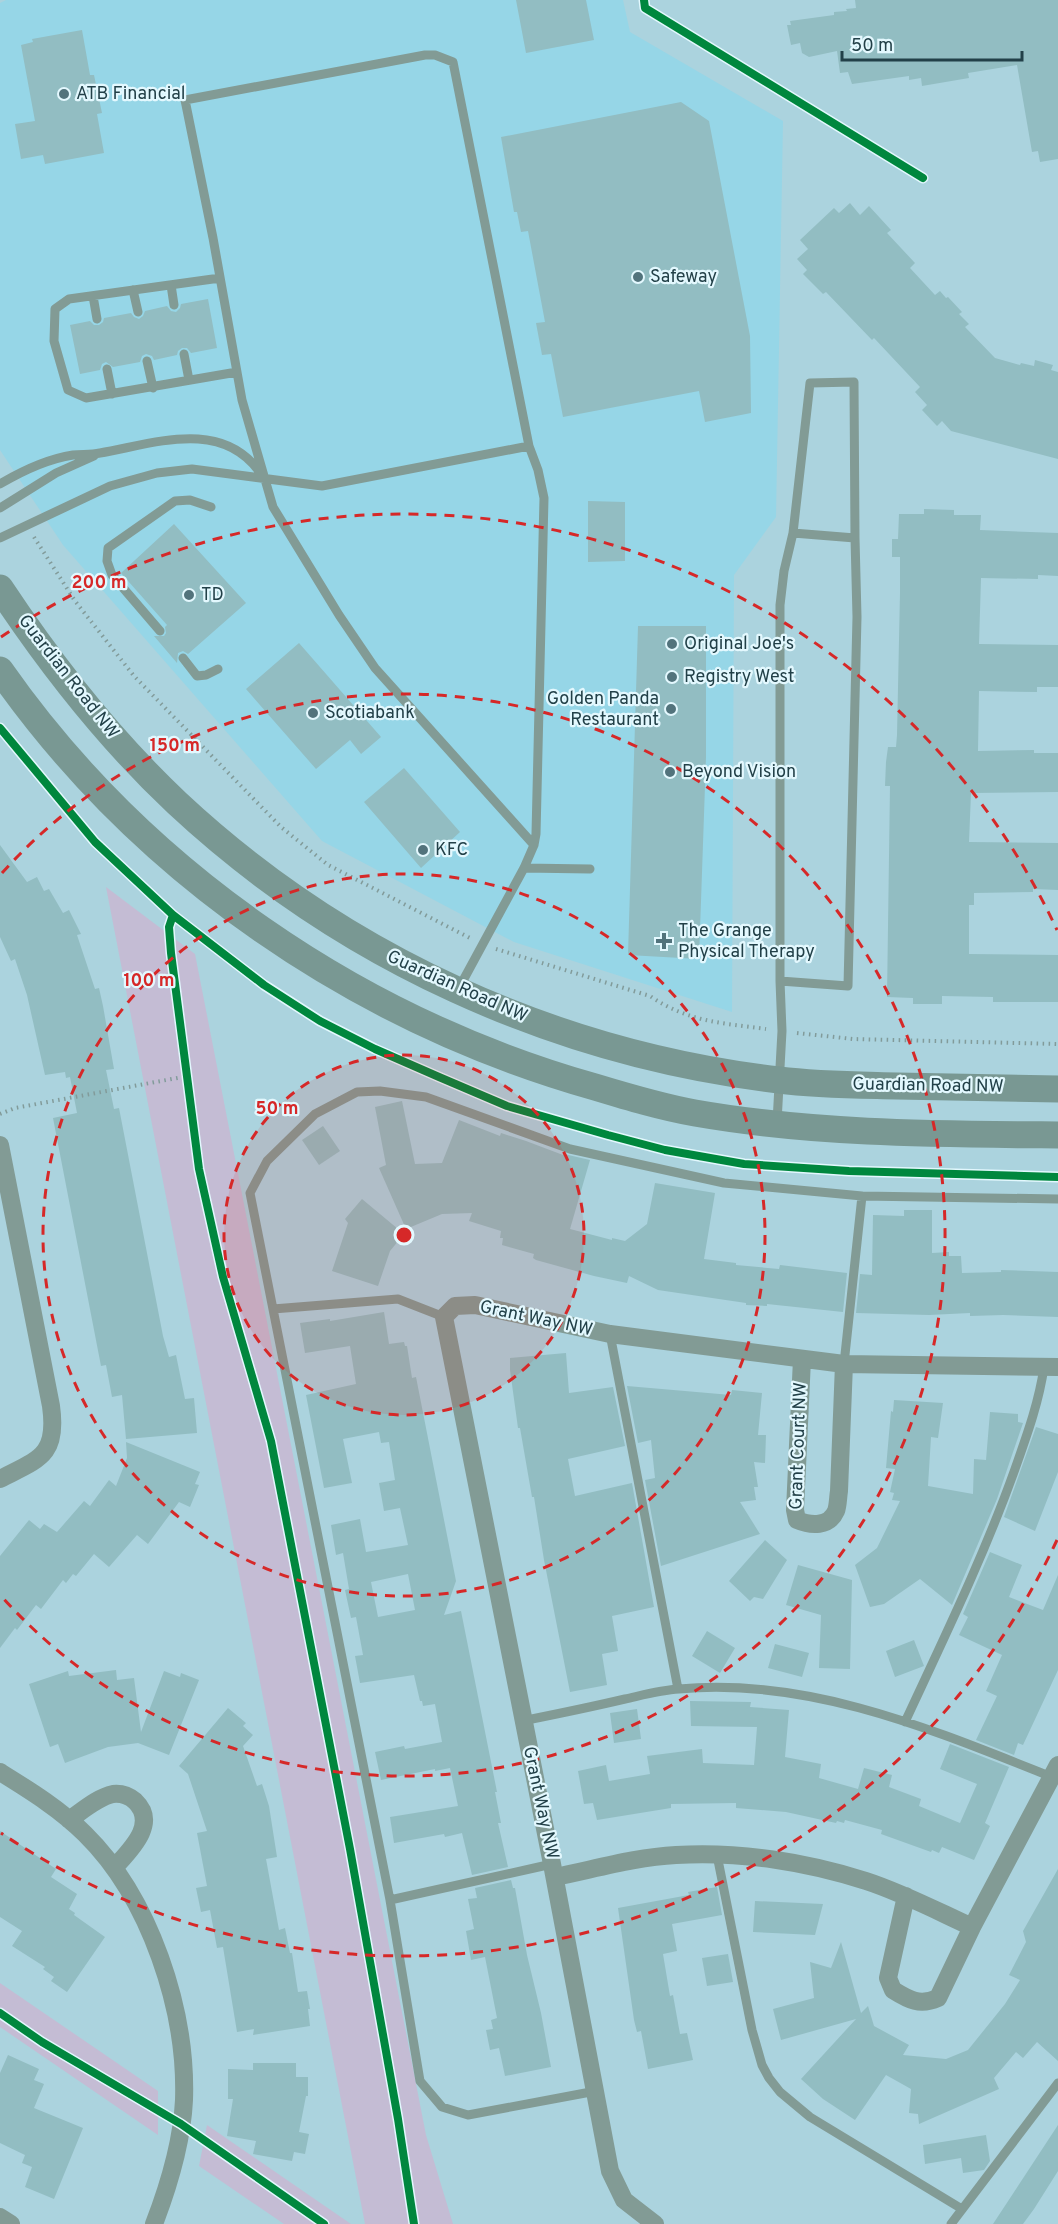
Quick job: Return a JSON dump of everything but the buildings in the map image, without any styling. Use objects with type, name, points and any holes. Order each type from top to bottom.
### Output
[{"type":"main road","name":"Guardian Road NW","points":[[0,588],[49,658],[88,708],[184,809],[244,861],[340,928],[386,956],[512,1014],[611,1048],[658,1060],[780,1080],[1058,1089]]},
{"type":"main road","points":[[0,670],[75,764],[116,807],[202,886],[292,951],[351,987],[449,1035],[562,1078],[693,1113],[776,1124],[857,1131],[1058,1135]]},
{"type":"street","points":[[0,1145],[54,1430],[47,1448],[39,1458],[0,1479]]},
{"type":"street","name":"Grant Way NW","points":[[655,2224],[624,2200],[610,2171],[554,1870],[522,1721],[444,1317],[455,1306],[475,1305],[610,1334],[844,1364],[1051,1367]]},
{"type":"street","name":"Grant Court NW","points":[[802,1359],[795,1510],[798,1520],[807,1524],[819,1525],[836,1511],[839,1491],[844,1364]]},
{"type":"street","points":[[906,1896],[888,1978],[893,1990],[917,2003],[927,2003],[938,1998],[972,1927],[1055,1771]]},
{"type":"street","points":[[0,1772],[69,1820],[85,1834],[114,1868],[152,1938],[173,2002],[182,2052],[184,2102],[182,2124],[171,2175],[154,2224]]},
{"type":"street","points":[[69,1820],[113,1794],[123,1794],[137,1803],[142,1812],[144,1828],[114,1868]]},
{"type":"street","name":"Grant Way NW","points":[[554,1870],[675,1855],[717,1855],[791,1863],[866,1881],[906,1896],[972,1927]]},
{"type":"street","points":[[0,2217],[11,2224]]},
{"type":"lane","points":[[458,990],[524,868],[534,845],[536,834],[544,498],[538,470],[529,446],[453,62],[435,55],[425,55],[184,100],[242,400],[264,478],[277,514],[342,620],[375,668],[534,845]]},
{"type":"lane","points":[[220,278],[69,299],[55,309],[54,341],[68,390],[86,398],[237,372]]},
{"type":"lane","points":[[171,285],[174,305]]},
{"type":"lane","points":[[134,290],[138,312]]},
{"type":"lane","points":[[93,296],[97,319]]},
{"type":"lane","points":[[184,354],[189,380]]},
{"type":"lane","points":[[147,361],[153,388]]},
{"type":"lane","points":[[107,369],[112,394]]},
{"type":"lane","points":[[776,1124],[782,1031],[780,981],[780,605],[784,571],[794,533],[810,384],[854,382],[857,617],[848,986],[780,981]]},
{"type":"lane","points":[[0,484],[29,469],[72,455],[98,454],[162,441],[193,438],[233,448],[251,460],[264,478]]},
{"type":"lane","points":[[0,538],[110,486],[157,473],[192,468],[322,486],[529,446]]},
{"type":"lane","points":[[0,508],[56,473],[98,454]]},
{"type":"lane","points":[[160,631],[112,576],[107,561],[108,549],[175,501],[190,500],[211,507]]},
{"type":"lane","points":[[794,533],[855,538]]},
{"type":"lane","points":[[183,658],[197,675],[206,675],[218,669]]},
{"type":"lane","points":[[524,868],[590,869]]},
{"type":"lane","points":[[596,2091],[468,2115],[442,2107],[420,2081],[390,1900],[250,1193],[267,1161],[315,1114],[357,1092],[380,1091],[426,1097],[570,1149],[723,1184],[862,1196],[1058,1198]]},
{"type":"lane","points":[[844,1364],[862,1196]]},
{"type":"lane","points":[[273,1309],[398,1299],[444,1317]]},
{"type":"lane","points":[[610,1334],[678,1689]]},
{"type":"lane","points":[[905,1722],[976,1569],[1051,1367]]},
{"type":"lane","points":[[522,1721],[678,1689],[756,1689],[803,1695],[853,1706],[1055,1771]]},
{"type":"lane","points":[[717,1855],[752,2030],[762,2065],[769,2078],[792,2104],[810,2117],[962,2209]]},
{"type":"lane","points":[[390,1900],[554,1870]]},
{"type":"lane","points":[[951,2224],[1058,2083]]},
{"type":"path","points":[[26,525],[75,601],[134,676],[281,827],[328,865],[482,944],[650,996],[696,1019],[729,1025],[852,1039],[1058,1044]]},
{"type":"path","points":[[186,1065],[189,1088]]},
{"type":"path","points":[[0,1114],[15,1108],[188,1076]]},
{"type":"shaded area","points":[[6,0],[623,0],[630,32],[783,121],[776,517],[734,575],[732,1012],[514,942],[322,841],[63,545],[0,450],[0,3]]},
{"type":"shaded area","points":[[106,887],[195,954],[426,2135],[453,2224],[365,2224]]},
{"type":"shaded area","points":[[0,1983],[158,2091],[158,2135],[0,2027]]},
{"type":"shaded area","points":[[207,2125],[351,2224],[284,2224],[199,2166]]},
{"type":"cycle path","points":[[644,0],[645,8],[923,178]]},
{"type":"cycle path","points":[[0,728],[95,842],[173,915],[264,985],[320,1021],[375,1049],[507,1106],[665,1150],[744,1164],[849,1171],[1058,1177]]},
{"type":"cycle path","points":[[173,915],[169,927],[171,953],[199,1169],[223,1277],[271,1441],[350,1849],[398,2119],[414,2224]]},
{"type":"cycle path","points":[[0,2013],[42,2042],[181,2124],[324,2224]]},
{"type":"place","name":"ATB Financial","points":[[64,94]]},
{"type":"place","name":"Safeway","points":[[638,277]]},
{"type":"place","name":"TD","points":[[189,595]]},
{"type":"place","name":"Original Joe's","points":[[672,644]]},
{"type":"place","name":"Registry West","points":[[672,677]]},
{"type":"place","name":"Golden Panda Restaurant","points":[[671,709]]},
{"type":"place","name":"Scotiabank","points":[[313,713]]},
{"type":"place","name":"Beyond Vision","points":[[670,772]]},
{"type":"place","name":"KFC","points":[[423,850]]},
{"type":"place","name":"The Grange Physical Therapy","points":[[664,941]]}]
